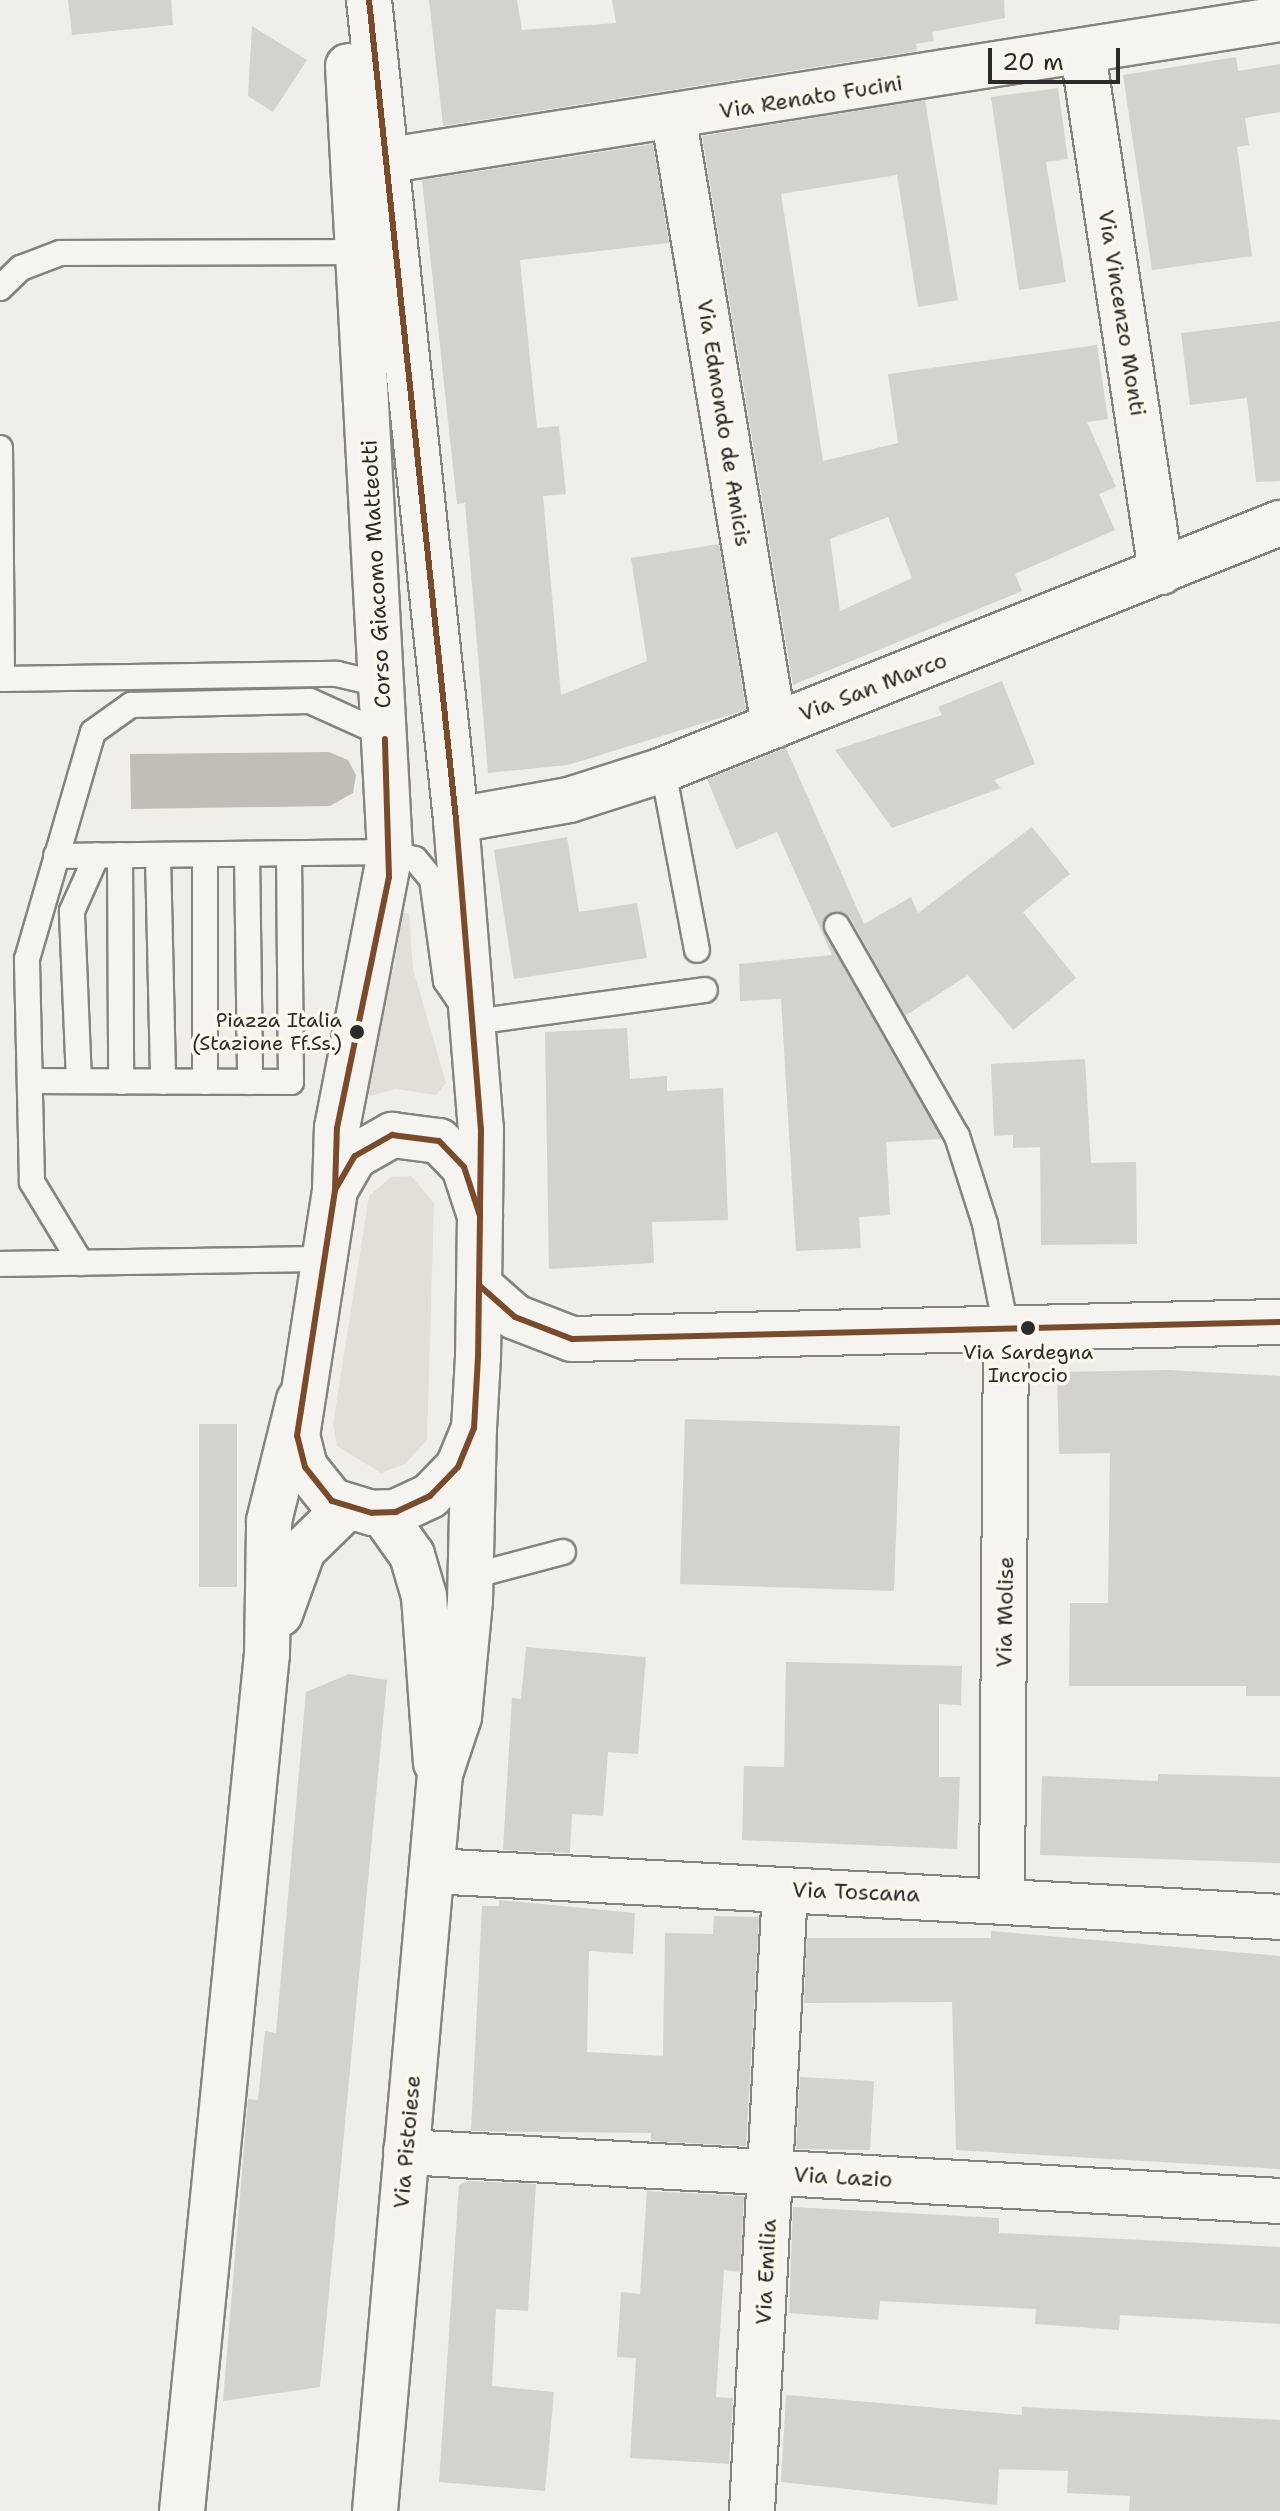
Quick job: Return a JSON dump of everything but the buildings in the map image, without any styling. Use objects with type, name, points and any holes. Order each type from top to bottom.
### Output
[{"type":"main road","name":"Corso Giacomo Matteotti","points":[[344,0],[369,148],[426,556],[456,820],[474,1022],[481,1287]]},
{"type":"main road","name":"Corso Giacomo Matteotti","points":[[299,1400],[335,1190],[337,1128],[390,852],[357,251],[369,148],[369,0]]},
{"type":"main road","name":"Via Renato Fucini","points":[[369,148],[674,120],[1280,19]]},
{"type":"main road","name":"Via Vincenzo Monti","points":[[1083,53],[1161,572]]},
{"type":"main road","name":"Via Edmondo de Amicis","points":[[674,120],[774,726]]},
{"type":"main road","name":"Via San Marco","points":[[456,820],[569,800],[663,770],[1280,523]]},
{"type":"main road","points":[[335,1190],[368,1145],[392,1135],[425,1137],[464,1167],[480,1216]]},
{"type":"main road","points":[[481,1287],[515,1317],[572,1339],[1280,1322]]},
{"type":"main road","name":"Via Pistoiese","points":[[375,2511],[440,1774],[459,1717],[472,1576],[474,1428],[481,1287]]},
{"type":"main road","name":"Via Molise","points":[[1002,1898],[1006,1327]]},
{"type":"main road","points":[[182,2511],[267,1654],[269,1521],[299,1400]]},
{"type":"main road","name":"Via Pistoiese","points":[[299,1400],[305,1467],[332,1501],[365,1510],[412,1555],[424,1596],[432,1752],[440,1774]]},
{"type":"main road","points":[[267,1654],[297,1560],[365,1510],[410,1507],[445,1483],[474,1428]]},
{"type":"main road","points":[[412,1555],[438,1575],[472,1576]]},
{"type":"main road","name":"Via Toscana","points":[[432,1871],[1002,1898],[1280,1917]]},
{"type":"main road","name":"Via Emilia","points":[[752,2511],[785,1890]]},
{"type":"main road","name":"Via Lazio","points":[[406,2152],[1280,2201]]},
{"type":"lane","points":[[0,288],[21,268],[60,253],[357,251],[384,264],[399,432],[426,556]]},
{"type":"lane","points":[[0,448],[2,679],[337,674],[383,685]]},
{"type":"lane","points":[[81,1263],[32,1182],[33,1081],[28,946],[93,732],[116,709],[310,701],[385,735]]},
{"type":"lane","points":[[663,770],[697,950]]},
{"type":"lane","points":[[56,856],[390,852],[415,859],[432,879],[446,981],[474,1022],[705,990]]},
{"type":"lane","points":[[247,854],[250,1082]]},
{"type":"lane","points":[[33,1081],[291,1082],[289,854]]},
{"type":"lane","points":[[79,1081],[72,911],[109,855]]},
{"type":"lane","points":[[109,855],[121,1082]]},
{"type":"lane","points":[[158,855],[163,1082]]},
{"type":"lane","points":[[205,855],[205,1082]]},
{"type":"lane","points":[[837,926],[957,1136],[985,1224],[1006,1327]]},
{"type":"lane","points":[[0,1264],[323,1259]]},
{"type":"lane","points":[[472,1576],[563,1552]]},
{"type":"shaded area","points":[[329,752],[348,760],[356,775],[353,793],[330,806],[131,809],[130,754]]},
{"type":"shaded area","points":[[402,913],[409,913],[413,969],[446,1083],[436,1095],[396,1089],[370,1096],[359,1084],[395,964]]},
{"type":"shaded area","points":[[411,1176],[434,1203],[427,1440],[405,1464],[381,1473],[337,1446],[333,1424],[369,1196],[391,1177]]},
{"type":"transit line","points":[[369,0],[456,820],[481,1129],[480,1216]]},
{"type":"transit line","points":[[335,1190],[337,1128],[389,877],[385,739]]},
{"type":"transit line","points":[[392,1135],[439,1141],[464,1167],[480,1216],[478,1357],[474,1428],[458,1467],[430,1496],[396,1512],[372,1513],[332,1501],[305,1467],[297,1436],[335,1190],[355,1156],[392,1135]]},
{"type":"transit line","points":[[481,1287],[515,1317],[572,1339],[1280,1322]]},
{"type":"place","name":"Piazza Italia (Stazione Ff.Ss.)","points":[[357,1032]]},
{"type":"place","name":"Via Sardegna Incrocio","points":[[1028,1328]]}]
